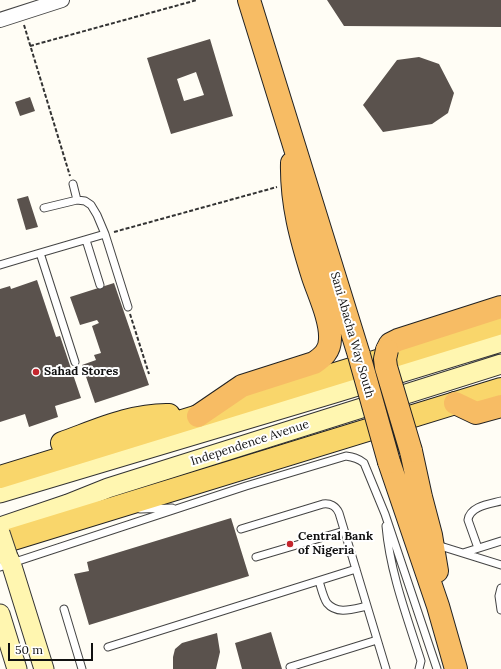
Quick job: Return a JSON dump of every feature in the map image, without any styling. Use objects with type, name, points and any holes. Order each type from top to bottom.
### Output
[{"type":"highway","name":"Sani Abacha Way South","points":[[249,0],[359,355],[389,462],[438,606],[456,669]]},
{"type":"highway","points":[[198,416],[242,386],[314,363],[323,358],[329,348],[329,329],[298,227],[292,183],[293,139]]},
{"type":"highway","points":[[438,606],[436,565],[432,544],[411,451],[386,367],[385,358],[390,344],[398,340],[501,307]]},
{"type":"highway","points":[[455,403],[476,413],[501,406]]},
{"type":"main road","points":[[0,477],[501,323]]},
{"type":"main road","name":"Independence Avenue","points":[[0,493],[501,342]]},
{"type":"main road","name":"Independence Avenue","points":[[0,527],[68,504],[108,488],[501,364]]},
{"type":"main road","name":"Independence Avenue","points":[[5,557],[110,509],[501,389]]},
{"type":"main road","points":[[0,462],[46,449],[128,420],[158,415],[198,416]]},
{"type":"main road","points":[[0,533],[5,557],[44,669]]},
{"type":"main road","points":[[0,614],[17,669]]},
{"type":"street","points":[[0,20],[62,0]]},
{"type":"lane","points":[[73,184],[77,200]]},
{"type":"lane","points":[[44,208],[77,200],[84,201],[91,205],[105,234],[128,307]]},
{"type":"lane","points":[[0,265],[105,234]]},
{"type":"lane","points":[[86,240],[100,285]]},
{"type":"lane","points":[[40,253],[76,362]]},
{"type":"lane","points":[[264,471],[282,456]]},
{"type":"lane","points":[[5,557],[179,508],[346,456],[352,457],[359,459],[364,463],[385,514],[437,669]]},
{"type":"lane","points":[[246,486],[258,476]]},
{"type":"lane","points":[[478,548],[468,520],[469,516],[473,510],[501,501]]},
{"type":"lane","points":[[241,529],[327,503],[334,506],[338,510],[386,669]]},
{"type":"lane","points":[[110,509],[179,508]]},
{"type":"lane","points":[[385,514],[388,546],[402,602],[421,661],[419,669]]},
{"type":"lane","points":[[256,557],[344,531]]},
{"type":"lane","points":[[463,553],[501,541]]},
{"type":"lane","points":[[432,544],[501,565]]},
{"type":"lane","points":[[108,647],[356,570]]},
{"type":"lane","points":[[319,581],[326,602],[335,609],[346,611],[367,606]]},
{"type":"lane","points":[[501,588],[499,596],[501,610]]},
{"type":"lane","points":[[64,609],[82,669]]},
{"type":"lane","points":[[290,667],[377,640]]},
{"type":"path","points":[[30,46],[197,0]]},
{"type":"path","points":[[20,13],[73,184]]},
{"type":"path","points":[[105,234],[292,183]]},
{"type":"path","points":[[128,307],[149,374]]},
{"type":"building","points":[[327,0],[501,0],[501,27],[344,26]]},
{"type":"building","points":[[210,39],[233,116],[171,134],[147,58]],"holes":[[[196,72],[204,95],[184,101],[177,79]]]},
{"type":"building","points":[[419,57],[439,64],[454,93],[448,113],[432,124],[383,132],[363,105],[397,60]]},
{"type":"building","points":[[30,97],[35,111],[20,116],[15,102]]},
{"type":"building","points":[[28,196],[38,227],[26,230],[17,199]]},
{"type":"building","name":"Sahad Stores","points":[[37,280],[56,337],[60,336],[81,398],[55,406],[58,417],[29,427],[25,414],[0,422],[0,289],[10,286],[11,289]]},
{"type":"building","points":[[114,283],[149,385],[95,403],[82,365],[96,360],[94,355],[101,353],[92,326],[99,323],[97,320],[80,325],[70,297]]},
{"type":"building","points":[[231,518],[249,576],[89,625],[74,574],[89,571],[87,562]]},
{"type":"building","points":[[271,632],[282,669],[242,669],[235,643]]},
{"type":"building","points":[[217,633],[220,652],[216,669],[173,669],[175,649],[182,643]]},
{"type":"place","name":"Sahad Stores","points":[[36,372]]},
{"type":"place","name":"Central Bank of Nigeria","points":[[290,544]]}]
